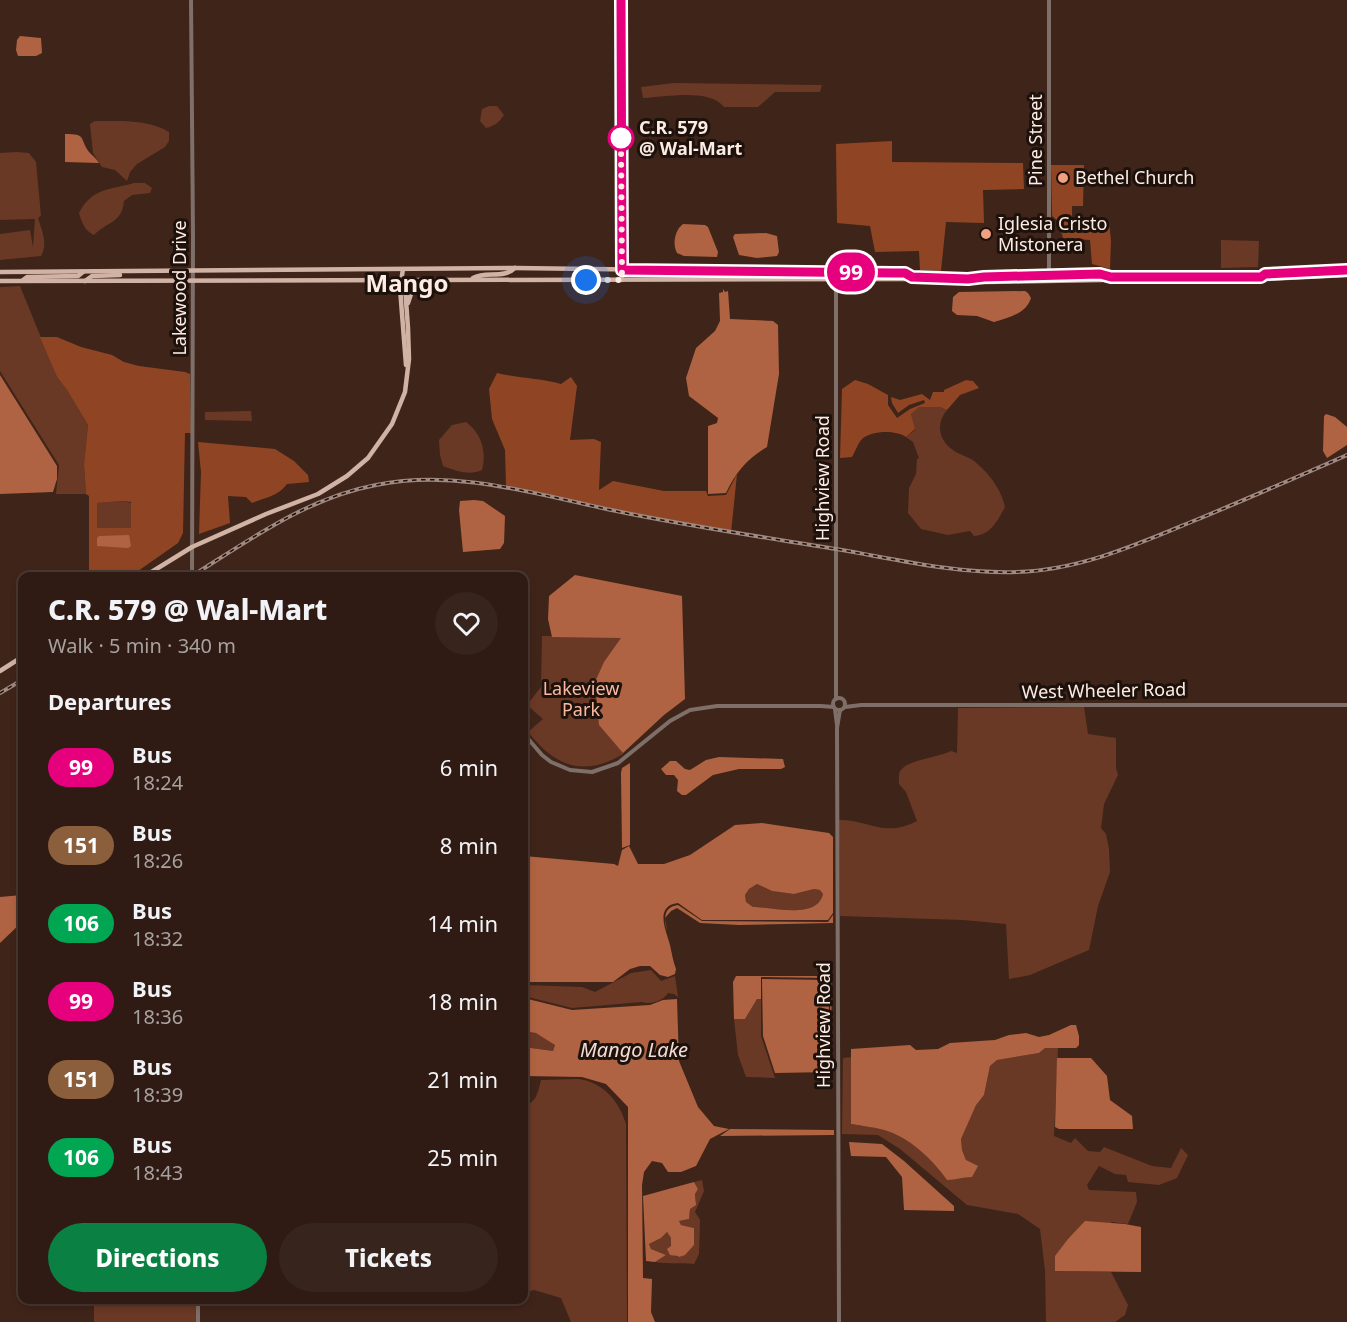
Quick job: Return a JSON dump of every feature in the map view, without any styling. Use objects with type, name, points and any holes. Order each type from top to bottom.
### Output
[{"type":"main road","points":[[621,0],[622,280]]},
{"type":"main road","points":[[470,279],[477,275],[512,272],[514,268]]},
{"type":"main road","points":[[0,272],[514,268],[836,275]]},
{"type":"main road","points":[[151,572],[192,547],[318,494],[347,476],[379,445],[399,411],[405,392],[408,359],[403,269]]},
{"type":"main road","points":[[1261,277],[1265,274],[1347,270]]},
{"type":"main road","points":[[21,281],[27,277],[78,276],[83,272]]},
{"type":"main road","points":[[86,281],[92,276],[115,276],[128,272]]},
{"type":"main road","points":[[0,281],[622,280],[905,273],[912,277],[968,279],[983,282],[1049,278],[1101,280],[1111,277],[1261,277],[1266,279],[1347,275]]},
{"type":"main road","points":[[403,279],[400,288],[407,367]]},
{"type":"main road","points":[[407,309],[409,295],[422,279]]},
{"type":"main road","points":[[0,671],[18,660]]},
{"type":"street","name":"Lakewood Drive","points":[[190,0],[193,272],[192,572]]},
{"type":"street","name":"Pine Street","points":[[1049,0],[1049,278]]},
{"type":"street","name":"Highview Road","points":[[836,275],[837,684],[835,708],[837,728],[839,1322]]},
{"type":"street","name":"Highview Road","points":[[837,684],[843,700],[837,728]]},
{"type":"street","name":"West Wheeler Road","points":[[836,700],[861,705]]},
{"type":"street","points":[[821,706],[836,700]]},
{"type":"street","name":"West Wheeler Road","points":[[842,708],[861,705],[1347,705]]},
{"type":"street","points":[[528,739],[542,755],[560,767],[592,772],[618,763],[670,721],[690,710],[717,706],[842,708]]},
{"type":"street","points":[[198,1304],[198,1322]]},
{"type":"green space","points":[[674,83],[822,85],[820,92],[775,92],[758,107],[724,107],[708,97],[686,95],[643,98],[641,87]]},
{"type":"green space","points":[[497,106],[504,115],[492,126],[486,128],[480,121],[482,109]]},
{"type":"green space","points":[[95,121],[152,125],[169,132],[169,141],[165,147],[137,164],[130,172],[127,181],[115,170],[102,167],[93,153],[90,124]]},
{"type":"green space","points":[[0,153],[29,153],[36,162],[41,216],[38,218],[44,237],[44,247],[41,256],[0,260],[0,234],[30,230],[33,247],[35,219],[0,220]]},
{"type":"green space","points":[[134,183],[145,183],[152,188],[150,193],[132,195],[124,201],[120,214],[114,221],[94,235],[88,231],[79,213],[84,205],[102,191]]},
{"type":"green space","points":[[1221,240],[1259,241],[1258,267],[1221,268]]},
{"type":"green space","points":[[20,286],[57,377],[88,425],[84,464],[86,494],[56,494],[59,465],[0,371],[0,287]]},
{"type":"green space","points":[[919,406],[940,407],[947,410],[940,426],[944,441],[955,452],[972,459],[979,465],[1001,494],[1005,507],[1000,517],[985,533],[974,536],[970,531],[948,535],[921,529],[908,513],[909,488],[916,474],[919,458],[913,442],[906,437],[915,430],[911,414]]},
{"type":"green space","points":[[251,411],[252,421],[205,420],[205,412]]},
{"type":"green space","points":[[466,422],[476,431],[482,443],[484,456],[482,470],[473,473],[443,466],[440,455],[439,440],[452,425]]},
{"type":"green space","points":[[121,501],[131,503],[131,528],[97,528],[97,503]]},
{"type":"green space","name":"Lakeview Park","points":[[542,636],[622,637],[623,754],[609,761],[582,767],[559,760],[549,753],[528,732],[543,719],[528,706],[541,687]]},
{"type":"green space","points":[[1084,707],[1088,734],[1116,738],[1118,775],[1104,804],[1101,828],[1106,834],[1110,872],[1098,906],[1089,950],[1030,975],[1009,979],[1006,924],[963,920],[840,916],[839,820],[886,828],[905,826],[917,821],[906,792],[899,784],[899,773],[917,761],[951,751],[957,753],[958,708]]},
{"type":"green space","points":[[757,884],[772,891],[794,894],[814,889],[820,890],[823,894],[819,902],[803,910],[753,907],[746,902],[745,895]]},
{"type":"green space","points":[[651,970],[661,981],[675,976],[678,997],[668,993],[652,1003],[572,1008],[528,997],[528,985],[582,987],[595,992],[631,973]]},
{"type":"green space","points":[[757,999],[761,999],[761,1036],[775,1078],[746,1077],[738,1055],[734,1019],[745,1019]]},
{"type":"green space","points":[[528,1031],[536,1033],[555,1045],[553,1051],[528,1047]]},
{"type":"green space","points":[[1045,1048],[1058,1048],[1054,1136],[1071,1143],[1075,1138],[1088,1151],[1100,1152],[1104,1147],[1152,1166],[1171,1168],[1181,1148],[1188,1155],[1177,1178],[1159,1185],[1128,1182],[1126,1175],[1115,1174],[1099,1166],[1087,1185],[1089,1190],[1136,1192],[1137,1202],[1128,1224],[1112,1222],[1055,1271],[1111,1272],[1128,1305],[1125,1315],[1115,1322],[1046,1322],[1045,1270],[1040,1229],[1018,1214],[967,1205],[900,1149],[878,1135],[842,1134],[843,1058],[852,1057],[851,1124],[893,1133],[911,1143],[934,1164],[947,1180],[972,1177],[970,1163],[966,1160],[962,1150],[961,1139],[975,1105],[984,1095],[990,1066],[997,1060],[1039,1053]]},
{"type":"green space","points":[[578,1079],[595,1084],[614,1100],[626,1124],[627,1322],[571,1322],[561,1298],[534,1290],[528,1292],[528,1104],[538,1092],[541,1080]]},
{"type":"green space","points":[[702,1180],[704,1191],[695,1212],[700,1220],[699,1254],[694,1264],[655,1262],[666,1255],[651,1249],[649,1244],[667,1232],[671,1238],[671,1246],[685,1254],[694,1245],[694,1228],[681,1225],[679,1221],[689,1219],[690,1209],[696,1201],[695,1194],[698,1189],[694,1182]]},
{"type":"green space","points":[[94,1304],[197,1304],[197,1322],[94,1322]]},
{"type":"shaded area","points":[[892,141],[892,162],[1023,163],[1024,189],[983,190],[984,223],[946,222],[941,271],[920,270],[919,251],[875,252],[870,226],[837,223],[836,144]]},
{"type":"shaded area","points":[[1051,165],[1084,165],[1083,206],[1072,206],[1072,218],[1109,221],[1110,269],[1092,264],[1090,240],[1063,238],[1058,221],[1052,216]]},
{"type":"shaded area","points":[[40,337],[57,337],[139,366],[190,374],[191,433],[185,433],[183,533],[178,543],[137,572],[89,572],[89,496],[86,494],[84,464],[88,425],[57,377]],"holes":[[[131,502],[131,528],[97,528],[97,503]]]},
{"type":"shaded area","points":[[497,373],[561,384],[571,377],[577,386],[570,440],[594,439],[601,442],[599,490],[613,481],[664,491],[706,491],[708,496],[726,495],[737,474],[731,533],[599,509],[506,487],[505,450],[492,419],[489,389]]},
{"type":"shaded area","points":[[855,380],[888,395],[888,405],[897,418],[925,403],[924,400],[909,405],[898,413],[891,397],[900,400],[922,394],[930,400],[933,392],[944,392],[966,380],[973,381],[979,388],[960,395],[947,410],[940,407],[919,407],[911,414],[915,429],[906,437],[890,432],[872,434],[862,439],[852,457],[840,458],[842,389]]},
{"type":"shaded area","points":[[198,442],[275,449],[294,461],[308,475],[309,482],[287,484],[276,494],[252,503],[246,497],[228,496],[230,523],[199,534],[201,472]]},
{"type":"water","points":[[20,36],[41,38],[42,53],[36,56],[18,56],[17,40]]},
{"type":"water","points":[[65,134],[80,136],[89,152],[99,163],[65,162]]},
{"type":"water","points":[[683,224],[708,227],[718,252],[717,257],[684,256],[677,253],[675,237]]},
{"type":"water","points":[[766,233],[777,236],[779,252],[777,256],[757,258],[739,255],[733,237],[735,234]]},
{"type":"water","points":[[723,289],[725,292],[728,291],[730,319],[773,321],[778,325],[779,374],[767,447],[743,467],[726,493],[708,494],[708,426],[717,423],[718,418],[689,396],[686,378],[696,348],[715,331],[720,321],[719,293],[723,292]]},
{"type":"water","points":[[1025,291],[1031,298],[1029,303],[1021,312],[1005,319],[994,322],[977,316],[957,315],[952,311],[953,297],[959,292]]},
{"type":"water","points":[[0,375],[57,466],[57,479],[53,492],[0,494]]},
{"type":"water","points":[[1326,414],[1335,417],[1347,427],[1347,445],[1327,458],[1323,451],[1324,416]]},
{"type":"water","points":[[460,501],[483,501],[505,516],[504,543],[500,549],[463,552]]},
{"type":"water","points":[[129,535],[131,546],[128,548],[97,546],[99,536]]},
{"type":"water","points":[[575,575],[682,596],[685,699],[623,753],[599,725],[595,682],[604,662],[621,638],[552,637],[548,619],[549,596]]},
{"type":"water","points":[[719,757],[783,759],[785,767],[781,769],[739,769],[713,775],[686,795],[677,791],[678,780],[674,775],[666,775],[661,769],[670,761],[676,761],[685,769],[690,770],[706,760]]},
{"type":"water","points":[[630,763],[630,845],[622,848],[621,773],[622,768]]},
{"type":"water","points":[[762,823],[829,833],[833,837],[833,913],[828,920],[702,920],[678,903],[671,905],[664,914],[664,926],[676,969],[675,974],[668,977],[660,975],[650,966],[640,966],[630,969],[613,982],[528,982],[528,856],[618,866],[622,850],[629,846],[638,864],[664,864],[690,855],[735,825]],"holes":[[[757,884],[772,891],[794,894],[814,889],[820,890],[823,894],[819,902],[803,910],[753,907],[746,902],[745,895]]]},
{"type":"water","points":[[18,895],[18,926],[0,943],[0,897]]},
{"type":"water","points":[[678,905],[702,921],[828,922],[833,915],[833,923],[739,925],[700,923],[677,908],[665,918],[670,908]]},
{"type":"water","points":[[736,976],[829,976],[832,980],[831,1035],[829,978],[761,977],[761,999],[757,999],[745,1019],[734,1019],[733,982]]},
{"type":"water","points":[[762,979],[828,980],[831,1072],[775,1073],[763,1036]]},
{"type":"water","name":"Mango Lake","points":[[528,999],[572,1010],[650,1005],[663,1000],[677,999],[679,1061],[698,1107],[714,1126],[729,1129],[710,1139],[696,1166],[681,1172],[668,1172],[662,1163],[652,1161],[644,1172],[642,1185],[643,1278],[652,1279],[651,1312],[655,1322],[628,1322],[628,1107],[606,1084],[582,1077],[528,1076],[528,1047],[553,1051],[555,1045],[536,1033],[528,1032]]},
{"type":"water","points":[[1076,1025],[1079,1036],[1079,1045],[1076,1048],[1045,1048],[1039,1053],[997,1060],[990,1066],[984,1095],[976,1105],[961,1139],[966,1160],[978,1166],[972,1177],[947,1180],[934,1164],[911,1143],[884,1130],[851,1124],[851,1049],[910,1045],[916,1050],[938,1049],[950,1043],[995,1040],[1009,1035],[1026,1033],[1039,1037]]},
{"type":"water","points":[[1057,1058],[1091,1058],[1107,1076],[1110,1100],[1132,1116],[1133,1129],[1059,1129],[1055,1127]]},
{"type":"water","points":[[730,1129],[834,1130],[834,1135],[720,1136]]},
{"type":"water","points":[[849,1142],[882,1144],[954,1206],[954,1211],[904,1210],[902,1177],[886,1157],[851,1156]]},
{"type":"water","points":[[694,1182],[698,1189],[695,1194],[696,1205],[690,1209],[689,1219],[679,1221],[681,1225],[694,1228],[694,1245],[685,1255],[679,1257],[670,1255],[667,1249],[671,1246],[671,1238],[667,1232],[649,1244],[651,1249],[666,1255],[655,1262],[646,1261],[643,1196]]},
{"type":"water","points":[[1085,1221],[1141,1227],[1141,1272],[1055,1271],[1055,1256]]},
{"type":"railway","points":[[198,572],[258,534],[326,500],[376,485],[438,480],[499,486],[676,523],[929,566],[995,572],[1041,570],[1086,561],[1131,546],[1347,455]]},
{"type":"railway","points":[[0,693],[18,682]]},
{"type":"bus line","name":"99","points":[[621,0],[622,270],[905,273],[912,277],[968,279],[1100,274],[1111,277],[1261,277],[1265,274],[1312,270],[1347,270]]},
{"type":"place","name":"C.R. 579 @ Wal-Mart","points":[[621,138]]},
{"type":"place","name":"Bethel Church","points":[[1063,178]]},
{"type":"place","name":"Iglesia Cristo Mistonera","points":[[986,234]]},
{"type":"district","name":"Mango","points":[[407,284]]},
{"type":"route","points":[[586,280],[622,280],[621,138]]}]
